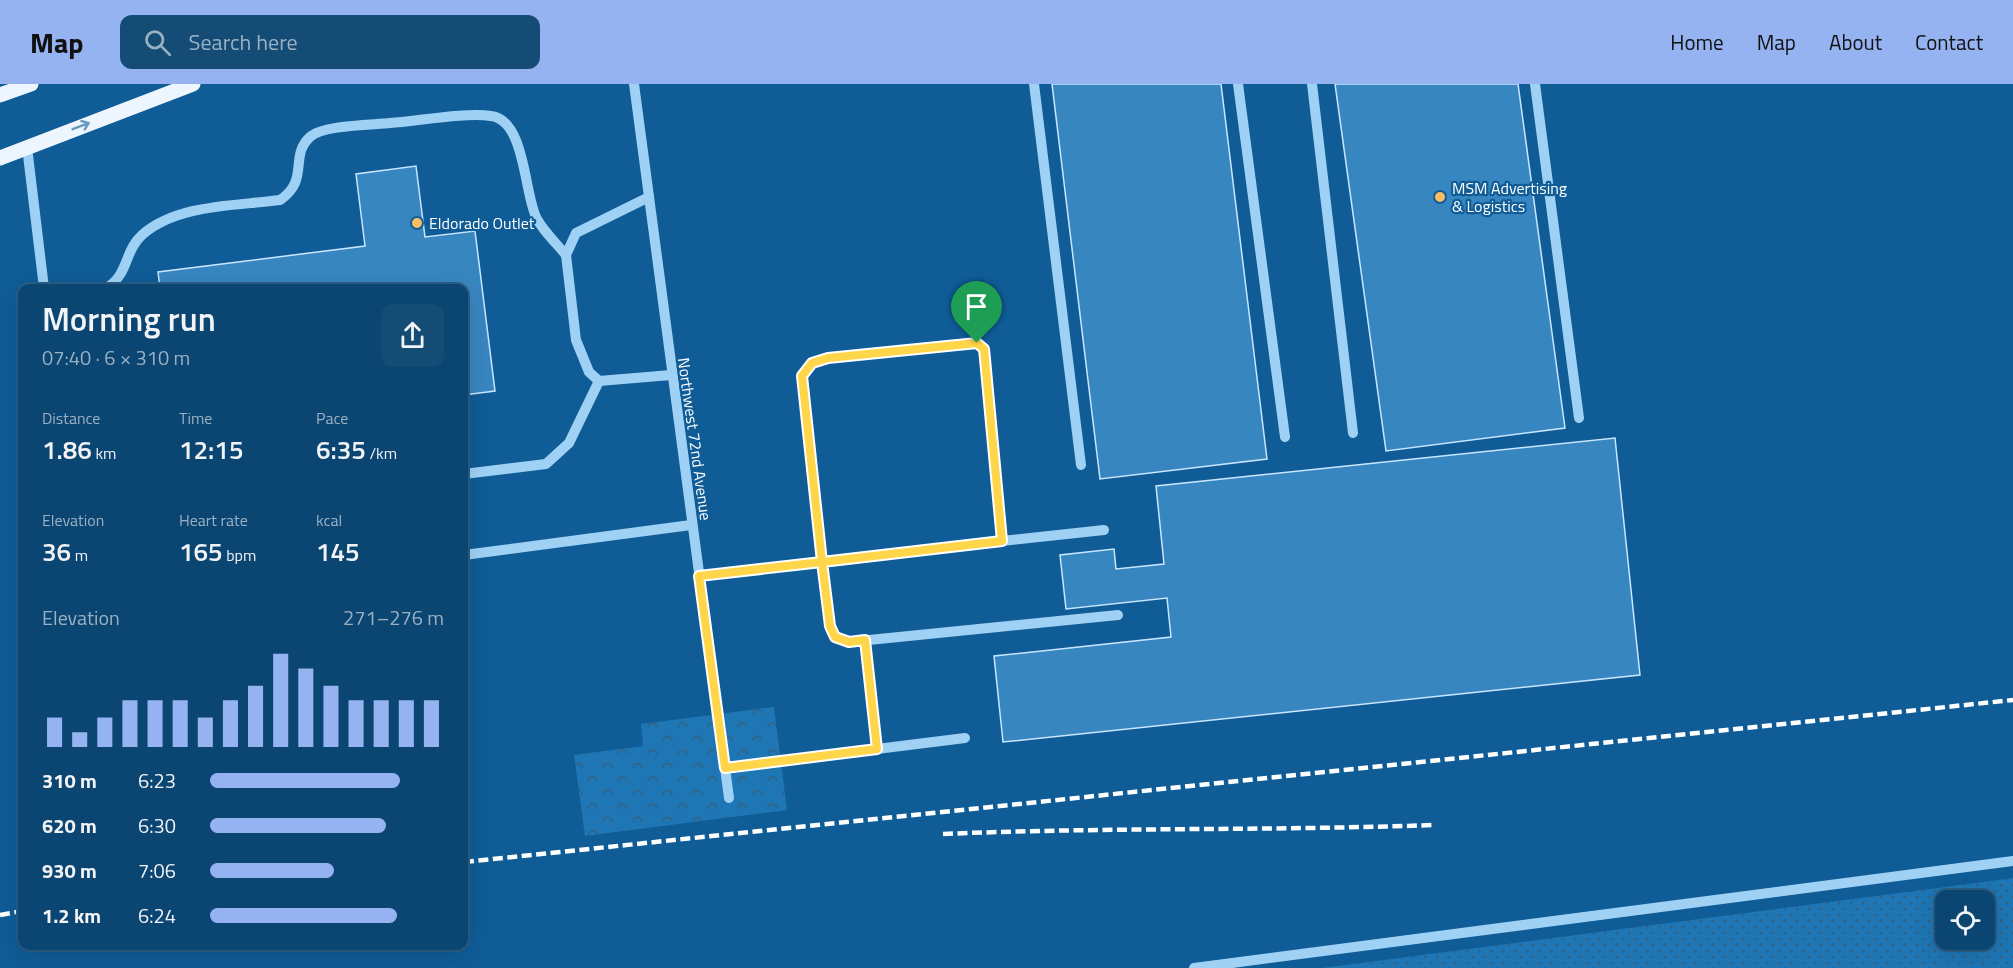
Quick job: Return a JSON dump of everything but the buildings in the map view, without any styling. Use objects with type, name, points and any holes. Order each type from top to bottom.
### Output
[{"type":"main road","points":[[0,95],[31,84]]},
{"type":"main road","points":[[0,158],[193,84]]},
{"type":"street","name":"Northwest 72nd Avenue","points":[[634,84],[729,798]]},
{"type":"street","points":[[1034,84],[1081,465]]},
{"type":"street","points":[[1238,84],[1285,437]]},
{"type":"street","points":[[1312,84],[1353,433]]},
{"type":"street","points":[[1535,84],[1579,418]]},
{"type":"street","points":[[113,284],[122,276],[129,256],[141,236],[158,224],[181,214],[280,200],[293,192],[301,148],[310,135],[361,125],[468,117],[491,116],[502,119],[508,126],[528,177],[537,219],[566,255]]},
{"type":"street","points":[[27,147],[44,284]]},
{"type":"street","points":[[649,198],[576,233],[566,255],[576,340],[589,372],[599,381],[671,375]]},
{"type":"street","points":[[1002,541],[984,349],[977,343],[828,358],[812,363],[802,376],[830,626],[835,637],[849,642],[1118,615]]},
{"type":"street","points":[[468,474],[546,464],[569,443],[599,381]]},
{"type":"street","points":[[468,554],[691,525]]},
{"type":"street","points":[[699,576],[1104,530]]},
{"type":"street","points":[[865,640],[877,749]]},
{"type":"street","points":[[725,768],[965,738]]},
{"type":"street","points":[[1194,968],[2013,861]]},
{"type":"green space","points":[[774,707],[787,810],[585,836],[574,755],[643,746],[641,724]]},
{"type":"green space","points":[[2013,878],[2013,968],[1322,968]]},
{"type":"railway","points":[[468,862],[2013,700]]},
{"type":"railway","points":[[943,834],[1434,825]]},
{"type":"railway","points":[[0,915],[18,912]]},
{"type":"place","name":"MSM Advertising & Logistics","points":[[1440,197]]},
{"type":"place","name":"Eldorado Outlet","points":[[417,223]]},
{"type":"route","points":[[977,343],[828,358],[812,363],[802,376],[822,562],[699,576],[725,768],[877,749],[865,640],[849,642],[835,637],[830,626],[822,562],[1002,541],[984,349],[977,343]]}]
